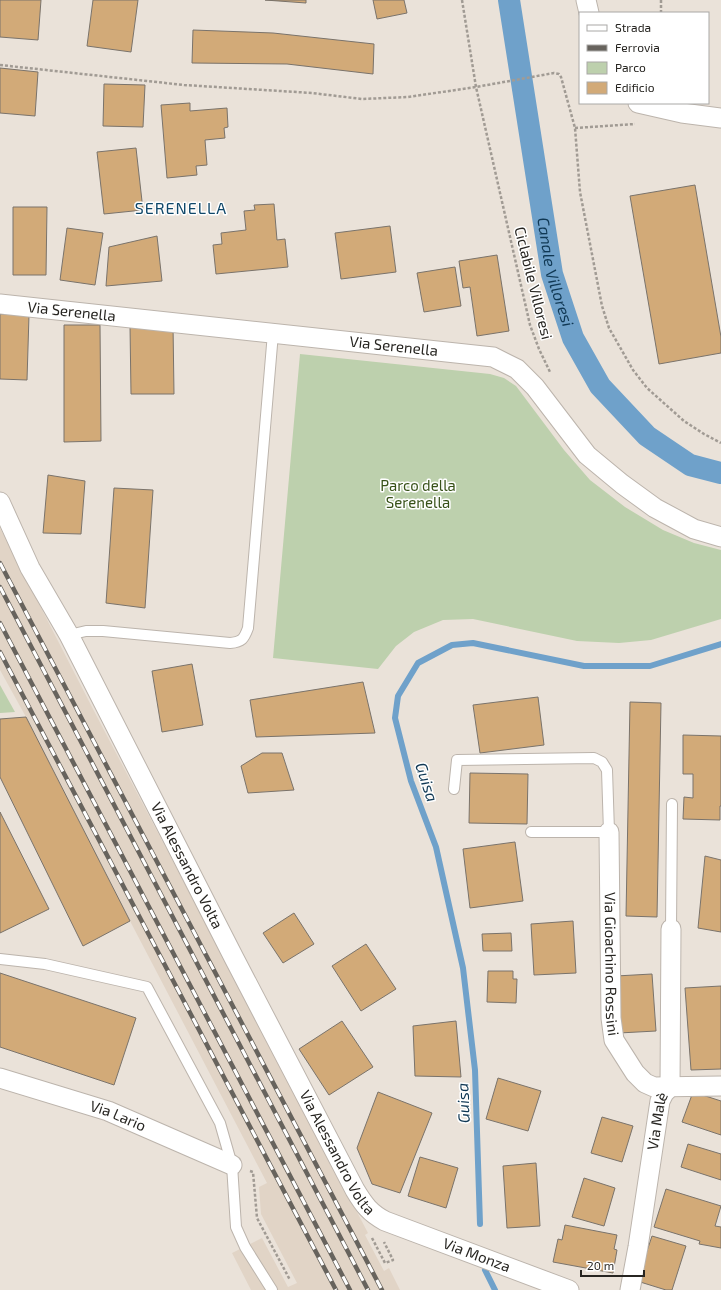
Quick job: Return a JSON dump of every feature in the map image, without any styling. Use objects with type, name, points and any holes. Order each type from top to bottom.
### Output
[{"type":"street","points":[[642,104],[682,113],[721,118]]},
{"type":"street","name":"Via Serenella","points":[[0,304],[493,357],[517,369],[535,386],[587,455],[622,484],[655,508],[694,529],[721,537]]},
{"type":"street","name":"Via Alessandro Volta","points":[[0,502],[30,568],[69,635],[234,958],[355,1190],[374,1215],[385,1222]]},
{"type":"street","name":"Via Gioachino Rossini","points":[[609,832],[611,1018],[614,1040],[635,1073],[645,1083],[654,1087],[721,1086]]},
{"type":"street","name":"Via Malè","points":[[630,1290],[660,1101],[664,1093],[670,1087],[671,929]]},
{"type":"street","name":"Via Lario","points":[[0,1078],[108,1112],[232,1165]]},
{"type":"street","name":"Via Monza","points":[[385,1222],[569,1290]]},
{"type":"lane","points":[[69,635],[86,631],[103,631],[230,643],[238,643],[245,636],[248,628],[273,333]]},
{"type":"lane","points":[[454,789],[457,760],[594,758],[602,762],[607,770],[609,832],[531,832]]},
{"type":"lane","points":[[671,929],[672,804]]},
{"type":"lane","points":[[0,959],[45,964],[147,987],[220,1123],[232,1165],[236,1227],[245,1247],[272,1290]]},
{"type":"path","name":"Ciclabile Villoresi","points":[[462,0],[476,87],[530,325],[551,375]]},
{"type":"path","points":[[661,0],[661,12]]},
{"type":"path","points":[[0,65],[184,85],[312,93],[362,99],[408,97],[480,87],[554,73],[559,74],[575,128],[580,192],[602,306],[609,328],[633,370],[647,388],[684,421],[721,443]]},
{"type":"path","points":[[257,1218],[290,1280]]},
{"type":"path","points":[[371,1235],[385,1263],[393,1260],[383,1240]]},
{"type":"shaded area","points":[[0,528],[94,711],[368,1233],[365,1235],[384,1271],[389,1268],[400,1290],[251,1290],[232,1253],[262,1238],[288,1287],[297,1283],[261,1214],[259,1187],[267,1183],[130,921],[26,717],[0,670]]},
{"type":"green space","name":"Parco della Serenella","points":[[300,354],[490,374],[504,378],[516,386],[564,450],[590,480],[625,507],[663,530],[694,543],[721,550],[721,619],[651,640],[619,643],[577,641],[473,619],[443,620],[414,632],[396,646],[378,669],[273,658]]},
{"type":"green space","points":[[0,685],[15,712],[0,713]]},
{"type":"building","points":[[0,0],[41,0],[38,40],[0,37]]},
{"type":"building","points":[[93,0],[138,0],[131,52],[87,46]]},
{"type":"building","points":[[265,0],[306,0],[306,3]]},
{"type":"building","points":[[373,0],[404,0],[407,13],[377,19]]},
{"type":"building","points":[[193,30],[273,33],[374,44],[373,74],[287,64],[192,63]]},
{"type":"building","points":[[0,68],[38,72],[35,116],[0,113]]},
{"type":"building","points":[[104,84],[145,85],[143,127],[103,126]]},
{"type":"building","points":[[190,103],[190,111],[227,108],[228,127],[224,128],[225,138],[205,140],[207,165],[196,166],[197,175],[167,178],[161,105]]},
{"type":"building","points":[[136,148],[143,210],[104,214],[97,152]]},
{"type":"building","points":[[695,185],[721,337],[721,353],[659,364],[630,196]]},
{"type":"building","points":[[274,204],[277,240],[285,239],[288,267],[216,274],[213,245],[222,244],[221,233],[246,230],[244,211],[255,210],[254,205]]},
{"type":"building","points":[[13,207],[47,207],[46,275],[13,275]]},
{"type":"building","points":[[390,226],[396,272],[341,279],[335,233]]},
{"type":"building","points":[[67,228],[103,233],[95,285],[60,280]]},
{"type":"building","points":[[157,236],[162,281],[106,286],[109,247]]},
{"type":"building","points":[[497,255],[509,331],[477,336],[470,287],[463,288],[459,261]]},
{"type":"building","points":[[455,267],[461,306],[424,312],[417,273]]},
{"type":"building","points":[[0,314],[29,315],[27,380],[0,379]]},
{"type":"building","points":[[64,325],[100,325],[101,441],[64,442]]},
{"type":"building","points":[[173,325],[174,394],[131,394],[130,326]]},
{"type":"building","points":[[48,475],[85,481],[81,534],[43,533]]},
{"type":"building","points":[[114,488],[153,490],[145,608],[106,603]]},
{"type":"building","points":[[192,664],[203,725],[162,732],[152,671]]},
{"type":"building","points":[[363,682],[375,733],[256,737],[250,700]]},
{"type":"building","points":[[538,697],[544,745],[480,753],[473,705]]},
{"type":"building","points":[[630,702],[661,703],[657,917],[626,916]]},
{"type":"building","points":[[26,717],[130,921],[83,946],[0,777],[0,719]]},
{"type":"building","points":[[683,735],[721,736],[720,820],[683,819],[684,797],[693,798],[693,774],[683,774]]},
{"type":"building","points":[[262,753],[282,753],[294,790],[248,793],[241,766]]},
{"type":"building","points":[[470,773],[528,774],[527,824],[469,823]]},
{"type":"building","points":[[0,812],[49,909],[0,933]]},
{"type":"building","points":[[515,842],[523,901],[470,908],[463,849]]},
{"type":"building","points":[[705,856],[721,860],[721,932],[698,928]]},
{"type":"building","points":[[294,913],[314,944],[283,963],[263,933]]},
{"type":"building","points":[[573,921],[576,973],[534,975],[531,924]]},
{"type":"building","points":[[511,933],[512,951],[483,951],[482,934]]},
{"type":"building","points":[[366,944],[396,989],[361,1011],[332,966]]},
{"type":"building","points":[[488,971],[513,971],[513,979],[517,979],[516,1003],[487,1002]]},
{"type":"building","points":[[0,973],[136,1018],[114,1085],[0,1047]]},
{"type":"building","points":[[652,974],[656,1031],[619,1033],[616,976]]},
{"type":"building","points":[[721,986],[721,1069],[691,1070],[685,988]]},
{"type":"building","points":[[342,1021],[373,1067],[329,1095],[299,1049]]},
{"type":"building","points":[[456,1021],[461,1077],[415,1076],[413,1026]]},
{"type":"building","points":[[498,1078],[541,1091],[528,1131],[486,1119]]},
{"type":"building","points":[[378,1092],[432,1113],[400,1193],[372,1184],[357,1148]]},
{"type":"building","points":[[693,1092],[721,1101],[721,1135],[682,1122]]},
{"type":"building","points":[[602,1117],[633,1126],[622,1162],[591,1153]]},
{"type":"building","points":[[688,1144],[721,1154],[721,1180],[681,1167]]},
{"type":"building","points":[[420,1157],[458,1168],[446,1208],[408,1196]]},
{"type":"building","points":[[536,1163],[540,1226],[507,1228],[503,1166]]},
{"type":"building","points":[[584,1178],[615,1188],[604,1226],[572,1217]]},
{"type":"building","points":[[666,1189],[721,1206],[715,1226],[721,1227],[721,1248],[699,1244],[700,1241],[654,1227]]},
{"type":"building","points":[[565,1225],[617,1235],[614,1249],[617,1250],[613,1273],[553,1262],[558,1239],[562,1240]]},
{"type":"building","points":[[652,1236],[686,1246],[672,1290],[666,1290],[637,1281]]},
{"type":"waterway","name":"Canale Villoresi","points":[[509,0],[552,274],[573,338],[600,386],[647,436],[690,465],[721,473]]},
{"type":"waterway","name":"Guisa","points":[[480,1224],[475,1070],[463,968],[436,847],[411,781],[395,718],[398,696],[418,663],[452,645],[473,643],[584,666],[650,666],[721,644]]},
{"type":"waterway","name":"Guisa","points":[[485,1270],[495,1290]]},
{"type":"railway","points":[[0,563],[382,1290]]},
{"type":"railway","points":[[0,587],[368,1290]]},
{"type":"railway","points":[[0,623],[350,1290]]},
{"type":"railway","points":[[0,652],[336,1290]]},
{"type":"district","name":"SERENELLA","points":[[181,208]]}]
